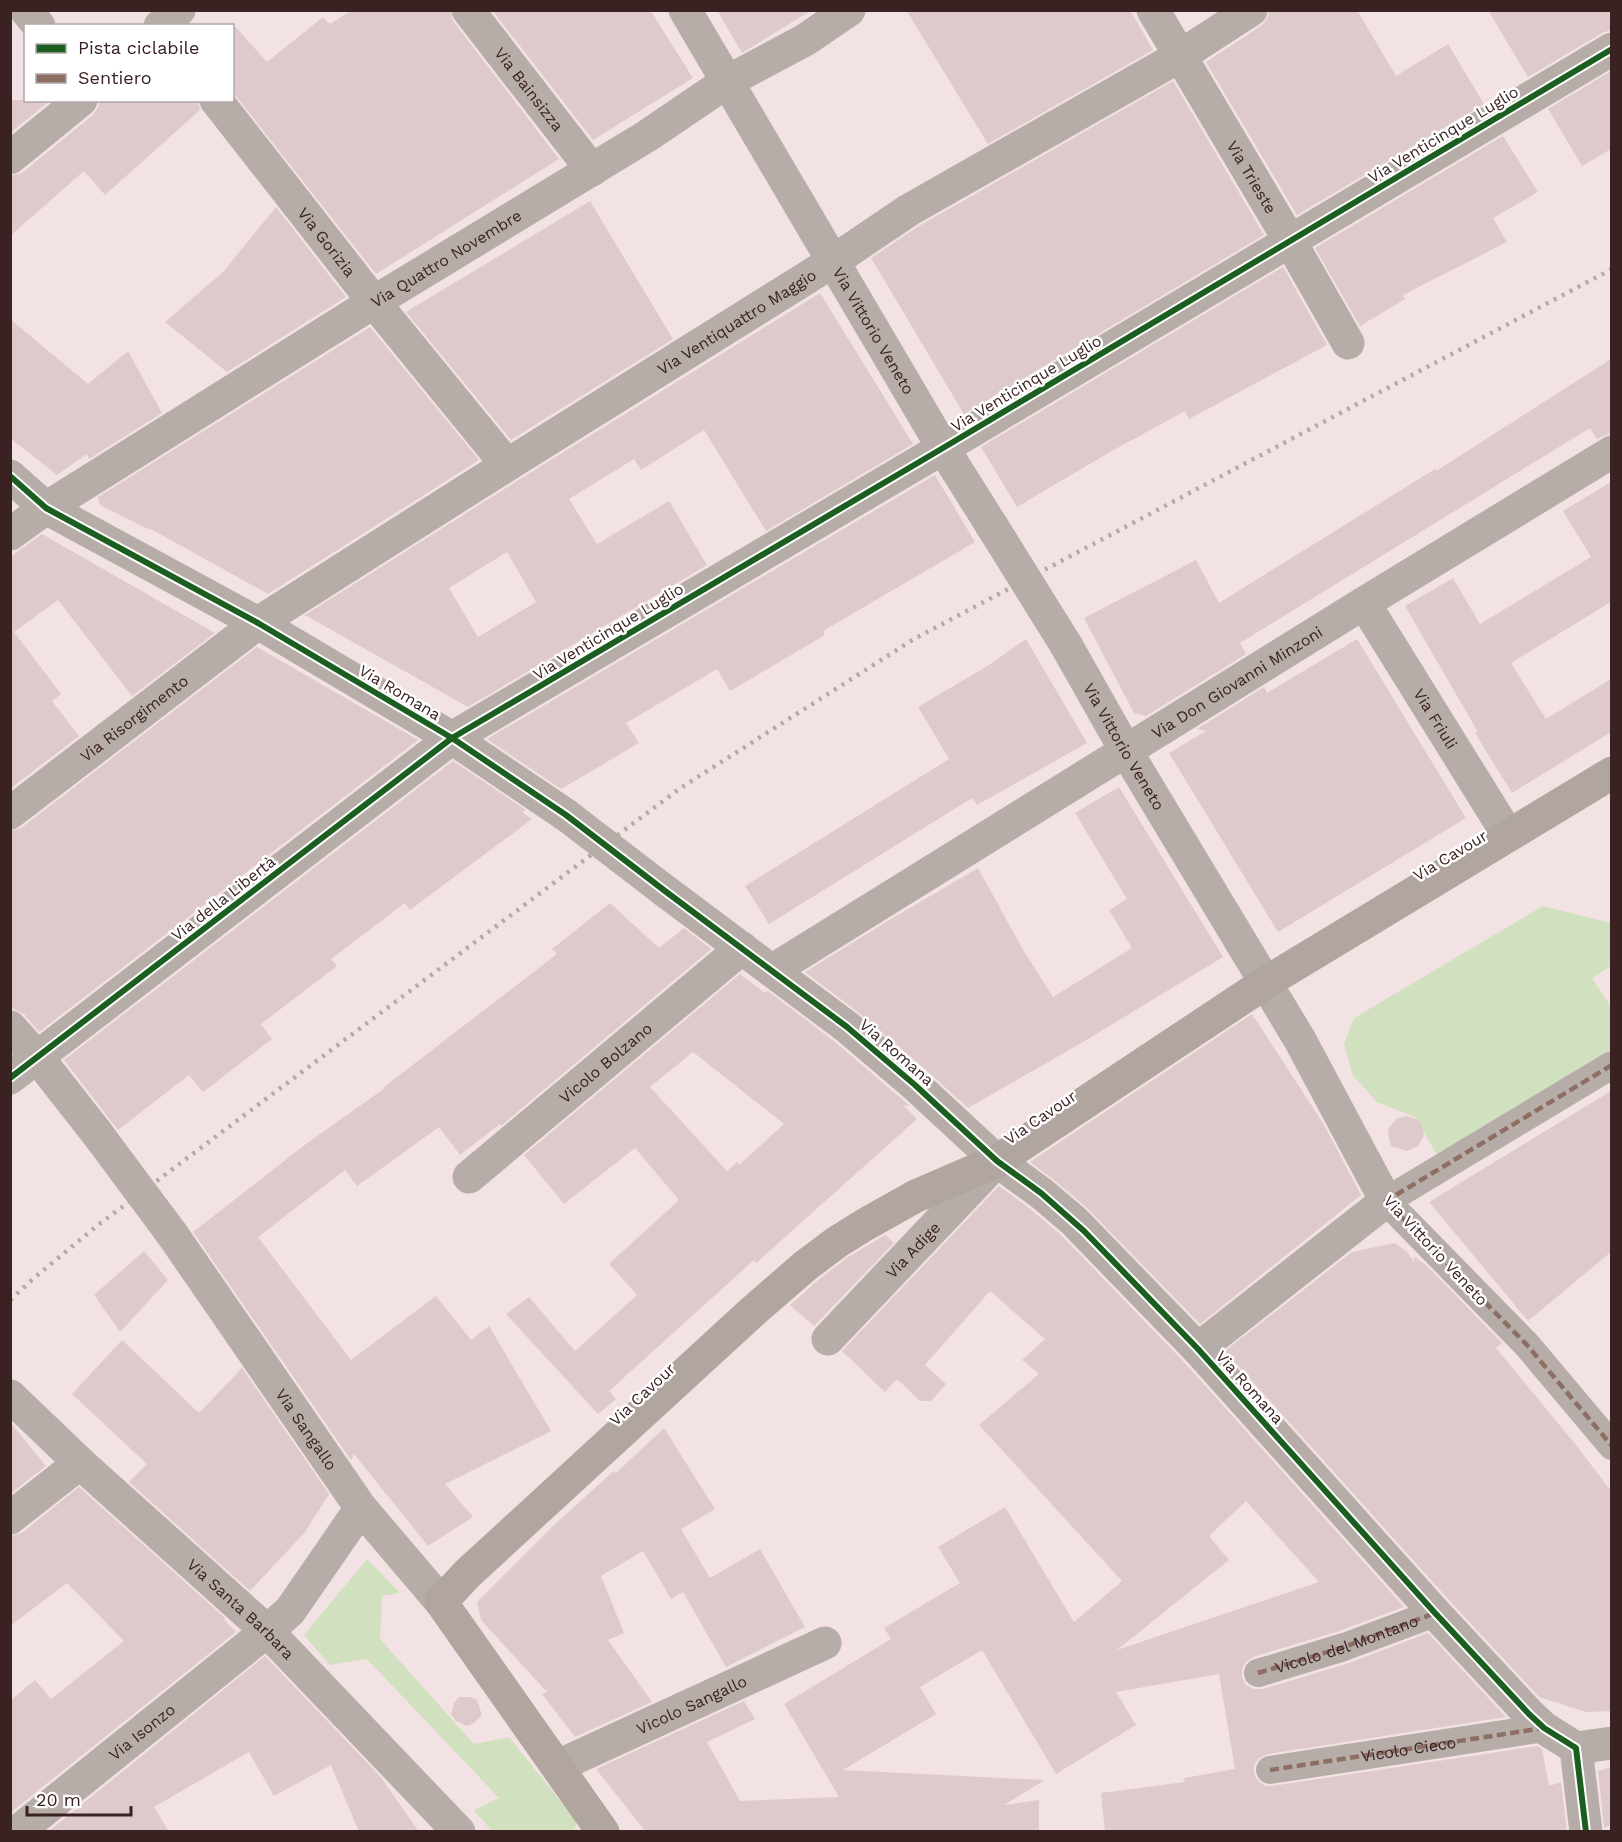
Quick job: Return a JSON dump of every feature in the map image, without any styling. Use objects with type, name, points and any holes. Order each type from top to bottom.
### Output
[{"type":"main road","name":"Via Cavour","points":[[441,1602],[467,1574],[705,1354],[837,1242],[932,1188],[997,1161],[1265,983],[1611,772]]},
{"type":"main road","name":"Via Sangallo","points":[[441,1602],[603,1832]]},
{"type":"street","points":[[26,10],[37,24]]},
{"type":"street","points":[[145,10],[156,24]]},
{"type":"street","points":[[161,24],[179,10]]},
{"type":"street","name":"Via Bainsizza","points":[[468,10],[592,170]]},
{"type":"street","name":"Via Vittorio Veneto","points":[[685,10],[943,448],[1066,645],[1126,751],[1300,1040],[1386,1201],[1527,1345],[1611,1446]]},
{"type":"street","name":"Via Quattro Novembre","points":[[10,534],[46,508],[374,302],[647,136],[728,81],[805,40],[849,10]]},
{"type":"street","name":"Via Trieste","points":[[1152,10],[1348,343]]},
{"type":"street","name":"Via Ventiquattro Maggio","points":[[258,623],[832,262],[909,210],[1180,56],[1251,10]]},
{"type":"street","name":"Via Venticinque Luglio","points":[[452,738],[1290,242],[1611,49]]},
{"type":"street","points":[[10,158],[79,102]]},
{"type":"street","name":"Via Gorizia","points":[[218,102],[374,302],[507,465]]},
{"type":"street","name":"Via Don Giovanni Minzoni","points":[[773,970],[1611,452]]},
{"type":"street","name":"Via Romana","points":[[10,476],[46,508],[258,623],[452,738],[567,815],[866,1042],[915,1084],[997,1161],[1041,1193],[1074,1221],[1198,1348],[1435,1613],[1544,1728],[1576,1748]]},
{"type":"street","name":"Via Friuli","points":[[1364,603],[1508,835]]},
{"type":"street","name":"Via Risorgimento","points":[[10,813],[258,623]]},
{"type":"street","name":"Via della Libertà","points":[[10,1078],[452,738]]},
{"type":"street","name":"Vicolo Bolzano","points":[[469,1178],[742,948]]},
{"type":"street","name":"Via Sangallo","points":[[10,1027],[38,1058],[96,1132],[172,1234],[361,1508],[441,1602]]},
{"type":"street","points":[[1198,1348],[1386,1201],[1611,1065]]},
{"type":"street","name":"Via Adige","points":[[828,1339],[997,1161]]},
{"type":"street","name":"Via Santa Barbara","points":[[10,1396],[267,1631],[459,1832]]},
{"type":"street","points":[[10,1518],[80,1462]]},
{"type":"street","name":"Via Isonzo","points":[[17,1832],[290,1611],[361,1508]]},
{"type":"street","name":"Vicolo del Montano","points":[[1258,1673],[1344,1647],[1435,1613]]},
{"type":"street","name":"Vicolo Sangallo","points":[[558,1766],[825,1643]]},
{"type":"street","name":"Vicolo Cieco","points":[[1270,1770],[1544,1728]]},
{"type":"street","points":[[1586,1832],[1576,1748],[1611,1743]]},
{"type":"green space","points":[[1543,906],[1611,923],[1611,966],[1592,978],[1611,1007],[1611,1049],[1439,1158],[1415,1117],[1377,1102],[1353,1076],[1344,1044],[1354,1018]]},
{"type":"green space","points":[[367,1559],[400,1593],[382,1596],[380,1639],[474,1744],[509,1737],[577,1822],[574,1831],[492,1831],[474,1810],[499,1798],[367,1659],[330,1665],[304,1635]]},
{"type":"building","points":[[352,10],[450,10],[453,21],[559,159],[376,274],[234,94],[234,25],[267,62],[323,17],[330,24]]},
{"type":"building","points":[[492,10],[650,10],[693,78],[593,140]]},
{"type":"building","points":[[717,10],[812,10],[742,53]]},
{"type":"building","points":[[906,10],[1130,10],[1153,50],[988,144]]},
{"type":"building","points":[[1272,10],[1357,10],[1396,76],[1448,44],[1484,104],[1297,215],[1206,62],[1261,26]]},
{"type":"building","points":[[1488,10],[1611,10],[1611,30],[1602,33],[1528,77]]},
{"type":"building","points":[[1611,71],[1611,149],[1582,166],[1548,109]]},
{"type":"building","points":[[1173,81],[1264,235],[964,414],[871,258],[919,226]]},
{"type":"building","points":[[10,100],[49,102],[10,133]]},
{"type":"building","points":[[99,102],[198,102],[200,110],[105,195],[84,171],[10,236],[10,176],[22,173],[93,115]]},
{"type":"building","points":[[1503,136],[1538,192],[1493,218],[1507,242],[1403,295],[1405,299],[1360,326],[1315,248]]},
{"type":"building","points":[[590,201],[673,339],[511,440],[406,312]]},
{"type":"building","points":[[276,207],[346,297],[227,372],[165,322],[223,272]]},
{"type":"building","points":[[1283,267],[1327,345],[1189,419],[1185,411],[1017,507],[981,447]]},
{"type":"building","points":[[820,293],[913,444],[766,531],[704,430],[641,470],[634,459],[569,499],[597,544],[669,501],[707,565],[468,707],[305,615]],"holes":[[[507,552],[536,602],[478,637],[449,588]]]},
{"type":"building","points":[[10,319],[88,384],[128,351],[162,413],[89,459],[87,454],[57,475],[10,438]]},
{"type":"building","points":[[370,327],[479,460],[268,594],[151,529],[100,505],[98,497]]},
{"type":"building","points":[[1611,359],[1611,433],[1597,439],[1590,428],[1240,643],[1246,654],[1146,716],[1134,713],[1084,618],[1196,560],[1219,603],[1435,469],[1436,471]]},
{"type":"building","points":[[935,475],[975,542],[823,631],[825,635],[730,691],[717,669],[626,723],[639,743],[561,789],[487,739]]},
{"type":"building","points":[[1611,482],[1611,602],[1511,663],[1546,719],[1611,679],[1611,732],[1512,793],[1475,733],[1478,732],[1405,606],[1453,578],[1480,624],[1591,557],[1563,511]]},
{"type":"building","points":[[42,534],[215,633],[132,696],[58,600],[14,632],[61,694],[52,701],[79,736],[10,789],[10,557]]},
{"type":"building","points":[[1026,639],[1087,743],[977,805],[972,798],[769,924],[745,886],[949,759],[918,707],[989,665]]},
{"type":"building","points":[[1357,639],[1466,818],[1278,932],[1169,753],[1206,731],[1197,729],[1264,687],[1267,693]]},
{"type":"building","points":[[257,647],[418,740],[39,1032],[24,1014],[10,1006],[10,831],[21,828]]},
{"type":"building","points":[[453,761],[526,810],[522,812],[532,819],[410,910],[405,903],[331,959],[337,966],[261,1024],[272,1039],[203,1092],[189,1075],[118,1130],[64,1060]]},
{"type":"building","points":[[1119,787],[1223,957],[1083,1042],[968,1108],[859,1013],[805,972],[978,868],[1022,948],[1053,997],[1132,948],[1109,910],[1127,899],[1075,813]]},
{"type":"building","points":[[610,903],[659,948],[684,928],[711,949],[501,1126],[500,1124],[460,1155],[439,1127],[357,1186],[345,1170],[258,1237],[351,1360],[436,1296],[471,1340],[489,1326],[551,1431],[445,1484],[473,1517],[428,1546],[354,1454],[351,1460],[193,1232],[306,1144],[385,1088],[557,954],[552,949]]},
{"type":"building","points":[[740,974],[765,993],[768,991],[835,1042],[910,1106],[903,1105],[917,1119],[756,1263],[754,1260],[609,1391],[616,1399],[598,1414],[506,1314],[529,1297],[575,1351],[637,1295],[609,1264],[679,1200],[635,1148],[564,1204],[524,1155]],"holes":[[[693,1052],[784,1124],[739,1165],[737,1162],[727,1171],[650,1087]]]},
{"type":"building","points":[[1252,1014],[1323,1123],[1361,1195],[1200,1324],[1087,1208],[1030,1162]]},
{"type":"building","points":[[1611,1091],[1611,1252],[1528,1321],[1429,1202]]},
{"type":"building","points":[[1406,1116],[1417,1119],[1421,1123],[1424,1136],[1418,1146],[1407,1151],[1391,1146],[1388,1134],[1389,1128],[1396,1119]]},
{"type":"building","points":[[999,1186],[1061,1235],[1184,1362],[1404,1607],[1339,1631],[1253,1657],[1242,1669],[1242,1677],[1246,1685],[1254,1689],[1263,1689],[1349,1663],[1428,1633],[1506,1717],[1268,1754],[1259,1758],[1254,1765],[1254,1773],[1258,1781],[1265,1786],[1272,1786],[1537,1746],[1542,1749],[1549,1786],[1561,1782],[1567,1832],[1105,1832],[1101,1793],[1185,1782],[1184,1778],[1235,1769],[1219,1674],[1116,1692],[1136,1725],[1056,1774],[982,1650],[920,1687],[936,1714],[843,1770],[1045,1780],[1004,1805],[1039,1800],[1039,1832],[646,1832],[596,1769],[744,1701],[755,1719],[707,1742],[740,1801],[839,1797],[784,1704],[891,1639],[884,1628],[960,1583],[938,1547],[1005,1507],[1074,1622],[1122,1581],[979,1425],[1039,1374],[1022,1360],[1045,1339],[990,1291],[925,1365],[946,1384],[931,1401],[920,1401],[897,1379],[885,1392],[842,1351]],"holes":[[[1246,1501],[1319,1582],[1117,1650],[1229,1560],[1209,1536]]]},
{"type":"building","points":[[885,1235],[894,1243],[814,1326],[790,1305],[848,1257]]},
{"type":"building","points":[[1395,1243],[1407,1252],[1415,1263],[1413,1256],[1427,1266],[1502,1343],[1496,1348],[1611,1491],[1611,1711],[1586,1712],[1539,1697],[1225,1351],[1352,1252]]},
{"type":"building","points":[[144,1251],[168,1280],[120,1332],[94,1295]]},
{"type":"building","points":[[122,1340],[199,1413],[242,1368],[329,1494],[305,1532],[250,1591],[129,1482],[147,1464],[72,1394]]},
{"type":"building","points":[[10,1422],[46,1466],[10,1494]]},
{"type":"building","points":[[664,1428],[715,1509],[681,1529],[710,1578],[760,1549],[805,1627],[726,1667],[683,1592],[671,1599],[643,1551],[601,1576],[624,1633],[608,1640],[652,1702],[575,1737],[542,1694],[547,1692],[481,1620],[477,1602],[554,1525],[614,1471],[616,1473]]},
{"type":"building","points":[[79,1487],[225,1618],[224,1620],[236,1632],[10,1813],[10,1701],[35,1680],[51,1699],[124,1641],[67,1583],[10,1626],[10,1536],[22,1533]]},
{"type":"building","points":[[265,1656],[380,1776],[419,1832],[359,1832],[331,1765],[274,1796],[249,1752],[154,1807],[169,1832],[48,1832]]},
{"type":"building","points":[[459,1697],[470,1697],[477,1700],[482,1715],[467,1726],[456,1721],[451,1714],[454,1703]]},
{"type":"building","points":[[1611,1767],[1611,1825],[1604,1828],[1598,1771]]},
{"type":"railway","points":[[10,1300],[98,1225],[679,789],[914,639],[1612,269]]},
{"type":"marked path","points":[[1612,1065],[1386,1201],[1527,1345],[1612,1446]]},
{"type":"marked path","points":[[1258,1673],[1344,1647],[1435,1613]]},
{"type":"marked path","points":[[1270,1770],[1544,1728]]},
{"type":"cycle path","points":[[10,1078],[452,738],[1612,49]]},
{"type":"cycle path","points":[[10,476],[46,508],[258,623],[452,738],[566,815],[847,1027],[915,1085],[997,1161],[1041,1193],[1084,1231],[1198,1349],[1529,1714],[1544,1728],[1576,1748],[1586,1832]]}]
